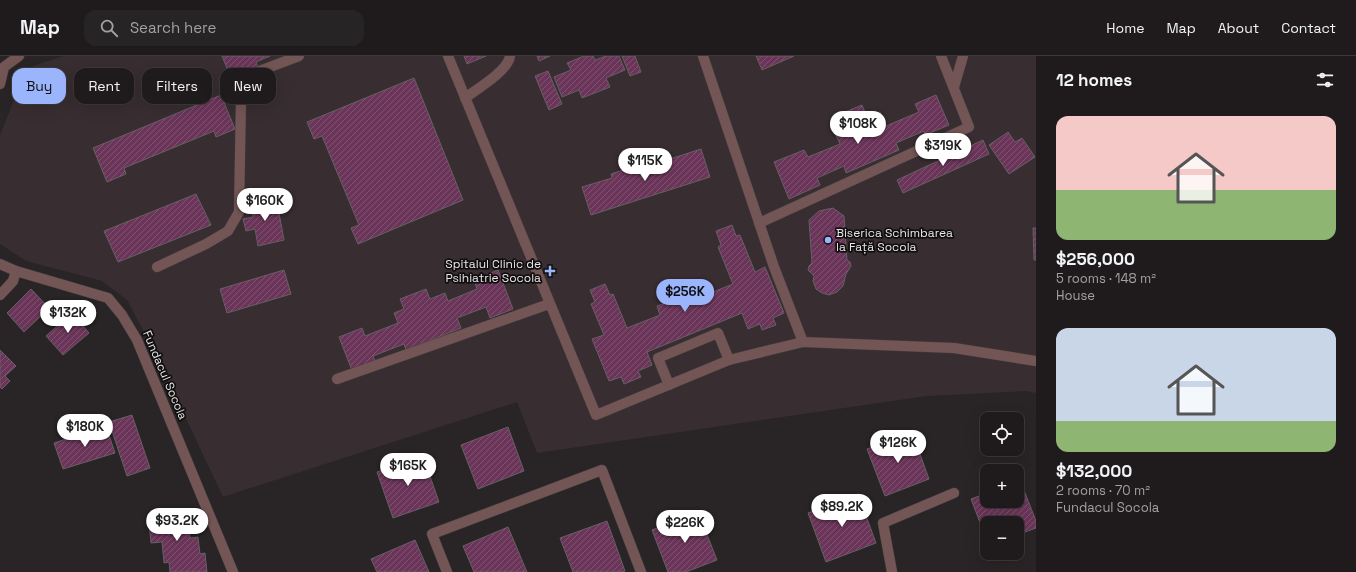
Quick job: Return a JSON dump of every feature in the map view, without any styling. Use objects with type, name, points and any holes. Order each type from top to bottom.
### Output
[{"type":"street","points":[[0,84],[4,67],[19,56]]},
{"type":"street","points":[[157,267],[206,244],[228,231],[239,212],[241,98],[243,86],[254,73],[299,56]]},
{"type":"street","points":[[448,56],[596,415],[729,360],[803,342],[954,348],[1036,361]]},
{"type":"street","points":[[465,98],[504,69],[510,59],[510,56]]},
{"type":"street","points":[[704,56],[774,267],[803,342]]},
{"type":"street","points":[[759,223],[969,127],[942,56]]},
{"type":"street","points":[[954,87],[963,56]]},
{"type":"street","name":"Fundacul Socola","points":[[0,264],[108,298],[122,315],[137,340],[233,572]]},
{"type":"street","points":[[0,295],[13,282],[16,270]]},
{"type":"street","points":[[337,380],[549,304]]},
{"type":"street","points":[[669,385],[658,358],[718,333],[729,360]]},
{"type":"street","points":[[447,572],[432,534],[602,470],[641,572]]},
{"type":"street","points":[[892,572],[883,523],[954,493]]},
{"type":"shaded area","name":"Spitalul Clinic de Psihiatrie Socola","points":[[63,56],[1036,56],[1036,393],[1026,391],[927,396],[537,453],[517,402],[223,497],[154,351],[127,300],[102,281],[26,261],[0,244],[0,135],[12,104],[66,104],[66,68],[32,68],[33,66]]},
{"type":"building","points":[[222,56],[270,56],[256,62],[258,67],[256,68],[227,68]]},
{"type":"building","points":[[464,56],[486,56],[467,64]]},
{"type":"building","points":[[537,56],[550,56],[539,61]]},
{"type":"building","points":[[584,56],[593,56],[595,60],[606,56],[619,56],[625,70],[606,78],[610,87],[582,98],[579,90],[562,97],[554,77],[571,70],[567,63]]},
{"type":"building","points":[[622,56],[635,56],[641,72],[630,76]]},
{"type":"building","points":[[756,56],[794,56],[762,70]]},
{"type":"building","points":[[548,71],[562,104],[549,110],[535,76]]},
{"type":"building","points":[[414,78],[463,200],[358,244],[351,228],[359,225],[322,136],[314,139],[307,122]]},
{"type":"building","points":[[220,95],[220,104],[225,104],[235,129],[216,137],[214,131],[124,168],[126,174],[107,182],[93,148],[199,104],[212,104],[212,99]]},
{"type":"building","points":[[936,95],[949,125],[925,135],[924,131],[896,143],[899,150],[846,173],[844,166],[817,178],[820,185],[789,199],[774,162],[804,150],[808,157],[840,144],[835,133],[841,131],[835,116],[862,105],[867,117],[880,112],[886,126],[919,112],[915,104]]},
{"type":"building","points":[[1008,132],[1015,142],[1022,138],[1035,157],[1009,174],[989,145]]},
{"type":"building","points":[[983,140],[989,154],[903,193],[897,180]]},
{"type":"building","points":[[701,149],[710,177],[591,215],[582,187],[612,178],[611,174],[641,164],[642,168]]},
{"type":"building","points":[[196,194],[211,225],[118,262],[104,231]]},
{"type":"building","points":[[276,197],[284,240],[258,246],[255,229],[246,231],[243,219],[253,217],[250,202]]},
{"type":"building","name":"Biserica Schimbarea la Față Socola","points":[[833,208],[844,216],[847,260],[850,262],[851,266],[846,274],[843,286],[837,292],[829,295],[816,289],[813,281],[814,276],[808,270],[812,263],[809,220],[819,211]]},
{"type":"building","points":[[732,225],[736,236],[740,235],[755,272],[765,267],[784,313],[773,318],[776,325],[762,330],[760,324],[748,329],[742,313],[647,352],[652,365],[638,371],[641,377],[624,384],[621,377],[609,381],[592,339],[604,335],[591,304],[595,302],[590,290],[605,284],[610,295],[613,294],[627,328],[660,315],[657,306],[668,302],[667,299],[682,292],[684,296],[695,291],[698,298],[733,284],[718,247],[721,245],[716,231]]},
{"type":"building","points":[[1033,228],[1036,228],[1036,260],[1034,260]]},
{"type":"building","points":[[284,270],[291,294],[227,313],[220,289]]},
{"type":"building","points":[[498,270],[513,309],[490,318],[486,307],[457,318],[461,328],[406,350],[404,344],[373,356],[376,364],[353,373],[339,337],[362,328],[365,336],[398,323],[394,313],[404,309],[400,299],[426,289],[430,299],[445,293],[448,301],[477,289],[474,280]]},
{"type":"building","points":[[31,289],[49,308],[24,332],[7,313]]},
{"type":"building","points":[[72,313],[89,333],[63,355],[46,336]]},
{"type":"building","points":[[0,350],[16,366],[5,376],[10,381],[2,389],[0,387]]},
{"type":"building","points":[[132,415],[150,468],[127,476],[109,422]]},
{"type":"building","points":[[106,426],[115,453],[63,469],[54,443]]},
{"type":"building","points":[[508,427],[524,471],[478,489],[461,445]]},
{"type":"building","points":[[912,432],[929,479],[885,496],[867,449]]},
{"type":"building","points":[[423,456],[439,502],[393,518],[377,472]]},
{"type":"building","points":[[1024,490],[1036,521],[1036,528],[1024,532],[1024,516],[980,516],[980,523],[971,499],[980,496],[980,508],[1024,508]]},
{"type":"building","points":[[858,494],[876,543],[826,562],[808,513]]},
{"type":"building","points":[[178,510],[179,518],[188,517],[190,538],[198,537],[200,554],[205,553],[207,572],[170,572],[169,562],[164,563],[162,542],[151,543],[148,514]]},
{"type":"building","points":[[698,512],[717,560],[686,572],[668,572],[652,530]]},
{"type":"building","points":[[607,521],[625,571],[573,572],[560,538]]},
{"type":"building","points":[[508,527],[527,572],[474,572],[463,546]]},
{"type":"building","points":[[415,540],[429,572],[377,572],[371,559]]},
{"type":"place","name":"Biserica Schimbarea la Față Socola","points":[[828,240]]},
{"type":"place","name":"Spitalul Clinic de Psihiatrie Socola","points":[[550,271]]}]
